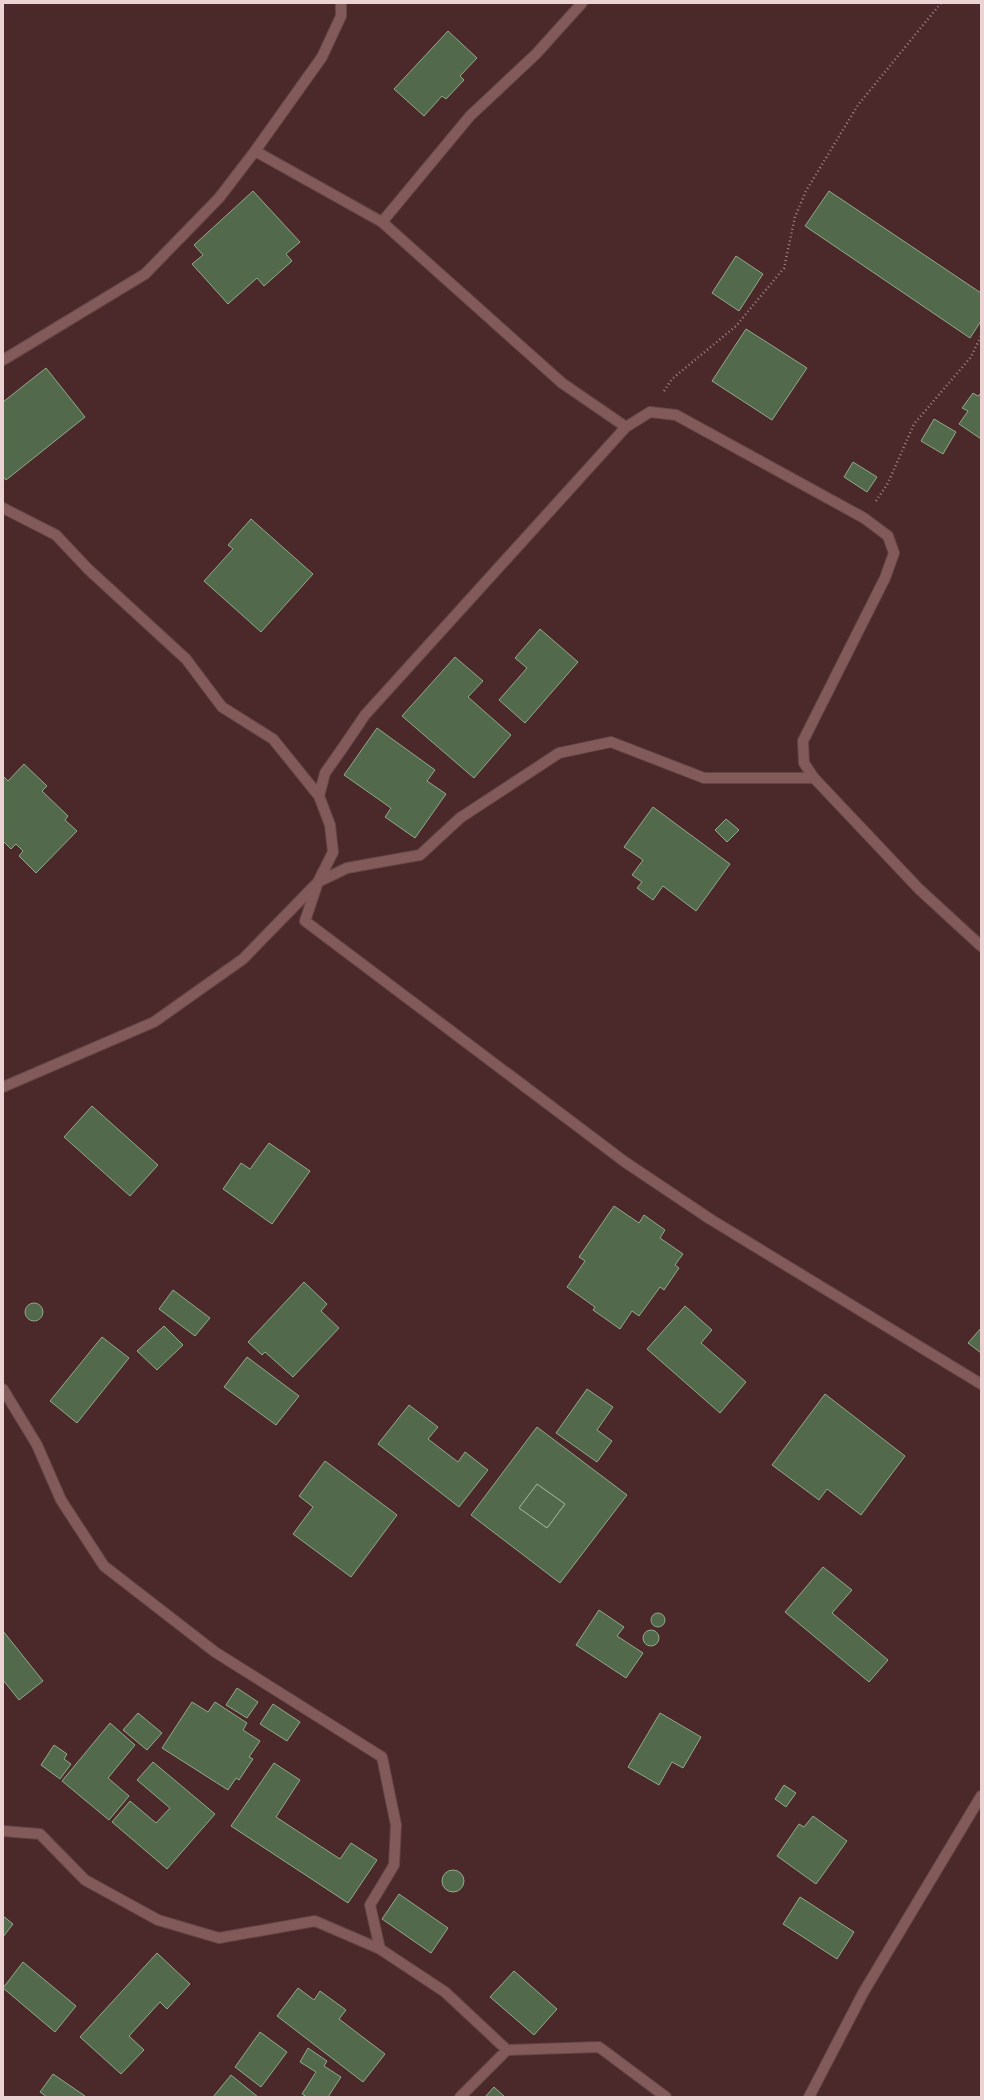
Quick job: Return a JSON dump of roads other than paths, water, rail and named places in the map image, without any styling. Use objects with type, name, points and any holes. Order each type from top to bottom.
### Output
[{"type":"street","points":[[3,360],[145,274],[219,198],[256,152],[322,57],[341,16],[341,3]]},
{"type":"street","points":[[382,222],[470,116],[536,54],[582,3]]},
{"type":"street","points":[[256,152],[382,222],[562,383],[626,427]]},
{"type":"street","points":[[319,796],[325,773],[365,715],[626,427],[650,412],[676,415],[864,518],[888,536],[894,553],[885,578],[803,741],[804,763],[814,778],[919,889],[981,946]]},
{"type":"street","points":[[3,508],[56,535],[88,569],[186,659],[222,707],[273,739],[319,796],[330,825],[333,852],[318,882],[305,921],[625,1162],[710,1219],[981,1384]]},
{"type":"street","points":[[3,1087],[154,1022],[243,959],[318,882],[347,868],[420,855],[460,818],[559,753],[611,742],[704,778],[814,778]]},
{"type":"street","points":[[3,1389],[37,1445],[61,1500],[104,1566],[215,1652],[382,1757],[396,1825],[394,1865],[370,1905],[380,1949]]},
{"type":"street","points":[[809,2097],[862,1993],[981,1796]]},
{"type":"street","points":[[3,1831],[40,1834],[85,1880],[158,1920],[219,1938],[315,1921],[380,1949],[445,1992],[507,2050]]},
{"type":"street","points":[[460,2097],[507,2050],[599,2047],[666,2097]]}]
